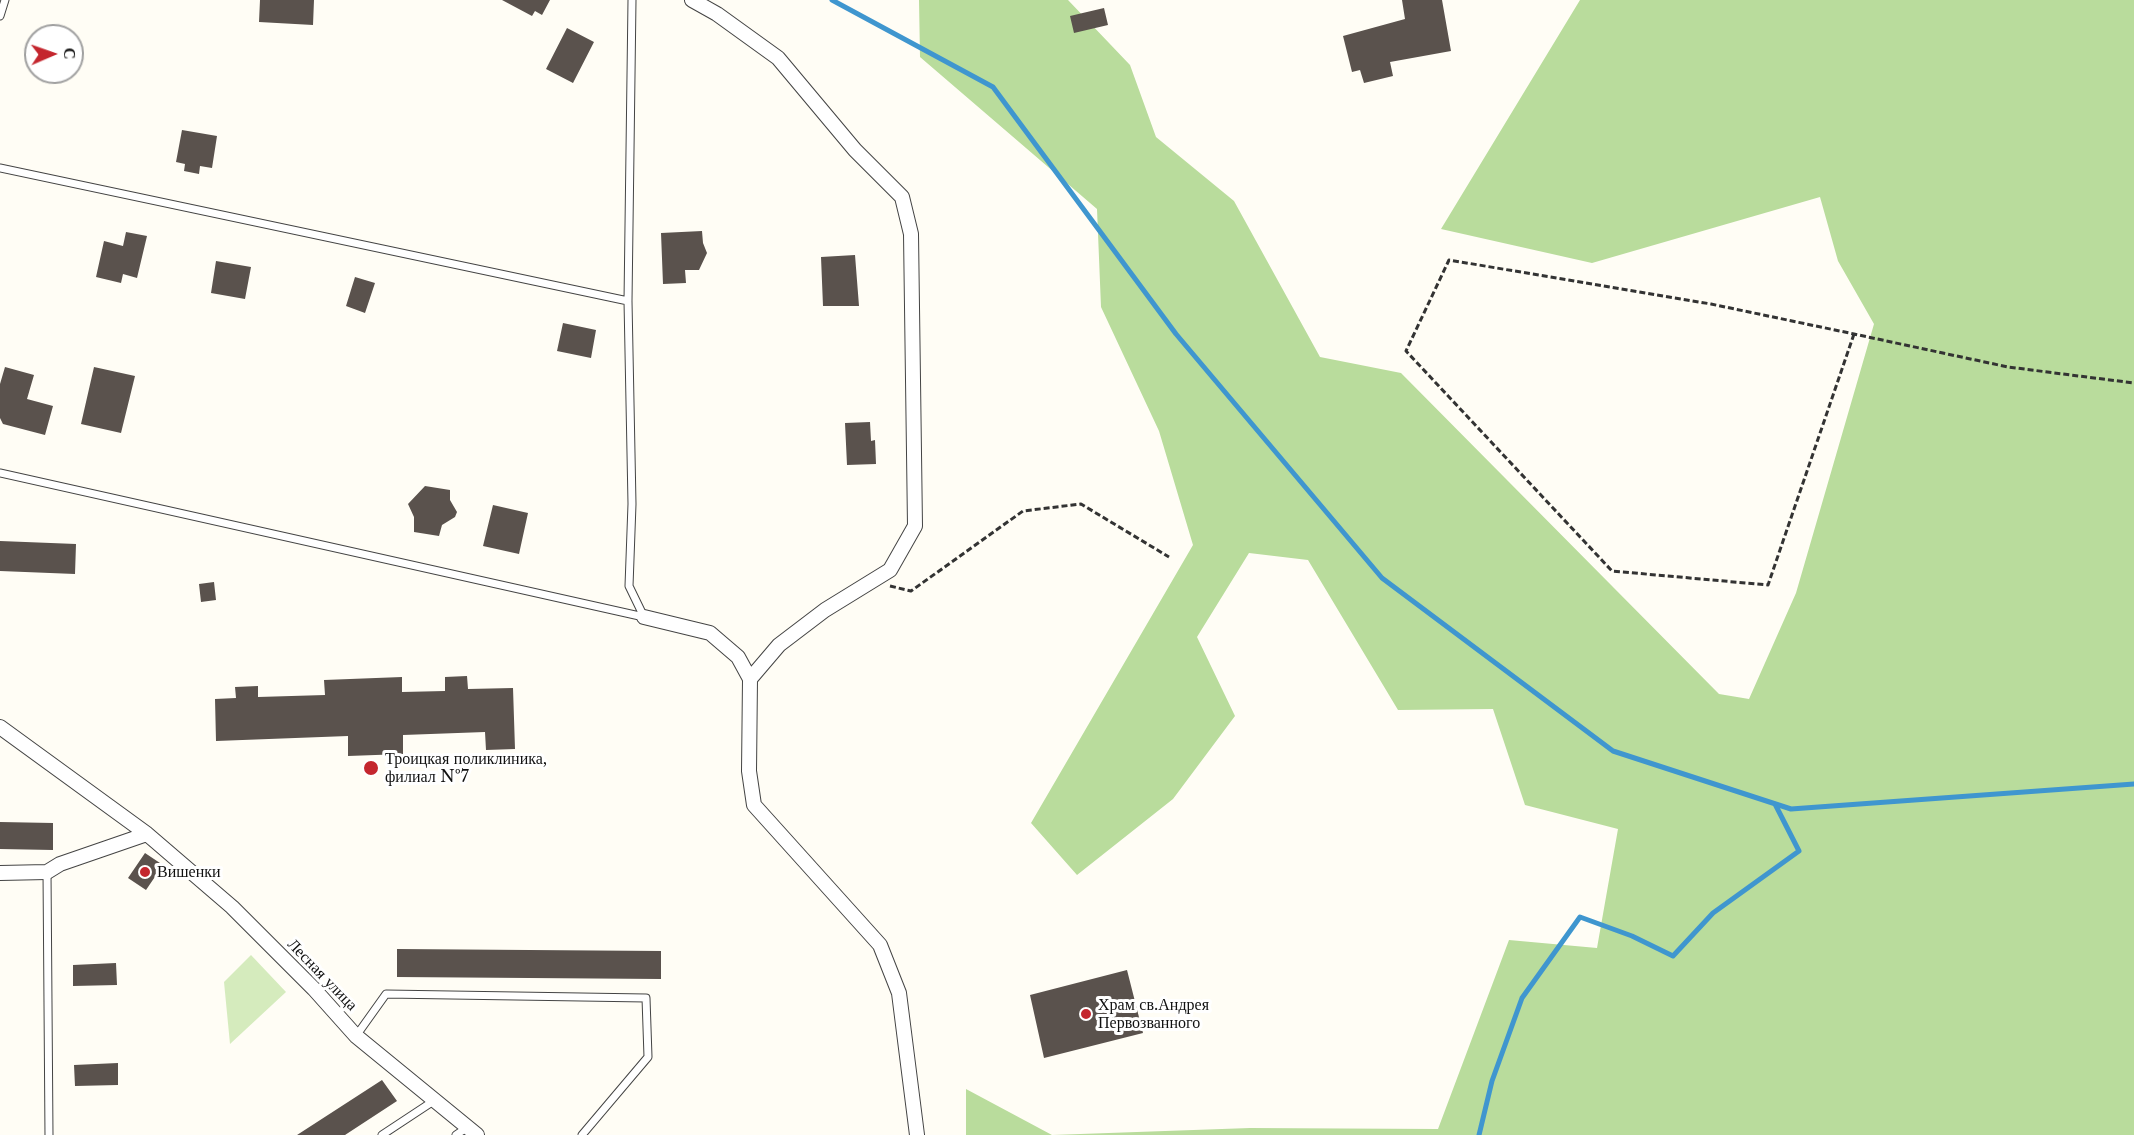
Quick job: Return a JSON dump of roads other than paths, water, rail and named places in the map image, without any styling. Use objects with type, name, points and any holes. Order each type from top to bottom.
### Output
[{"type":"street","points":[[692,0],[717,14],[778,58],[855,150],[902,197],[911,234],[915,526],[890,570],[825,610],[779,645],[750,679]]},
{"type":"street","points":[[644,617],[710,633],[738,657],[750,679],[749,771],[754,805],[880,945],[898,993],[917,1135]]},
{"type":"street","name":"Лесная улица","points":[[0,727],[147,834],[232,908],[314,989],[356,1036],[435,1100],[467,1132]]},
{"type":"street","points":[[0,873],[47,872],[60,864],[147,834]]},
{"type":"lane","points":[[0,15],[5,0]]},
{"type":"lane","points":[[632,0],[628,301],[632,504],[628,586],[644,617]]},
{"type":"lane","points":[[0,168],[628,301]]},
{"type":"lane","points":[[0,473],[644,617]]},
{"type":"lane","points":[[47,872],[49,1135]]},
{"type":"lane","points":[[356,1036],[386,994],[646,998],[648,1057],[582,1135]]},
{"type":"lane","points":[[382,1135],[435,1100]]},
{"type":"waterway","points":[[832,0],[993,87],[1176,334],[1382,578],[1613,751],[1791,809],[2134,784]]},
{"type":"waterway","points":[[1479,1135],[1492,1081],[1522,998],[1580,917],[1632,936],[1673,956],[1713,913],[1799,851],[1775,804]]},
{"type":"place","name":"Троицкая поликлиника, филиал №7","points":[[371,768]]},
{"type":"place","name":"Вишенки","points":[[145,872]]},
{"type":"place","name":"Храм св.Андрея Первозванного","points":[[1086,1014]]}]
